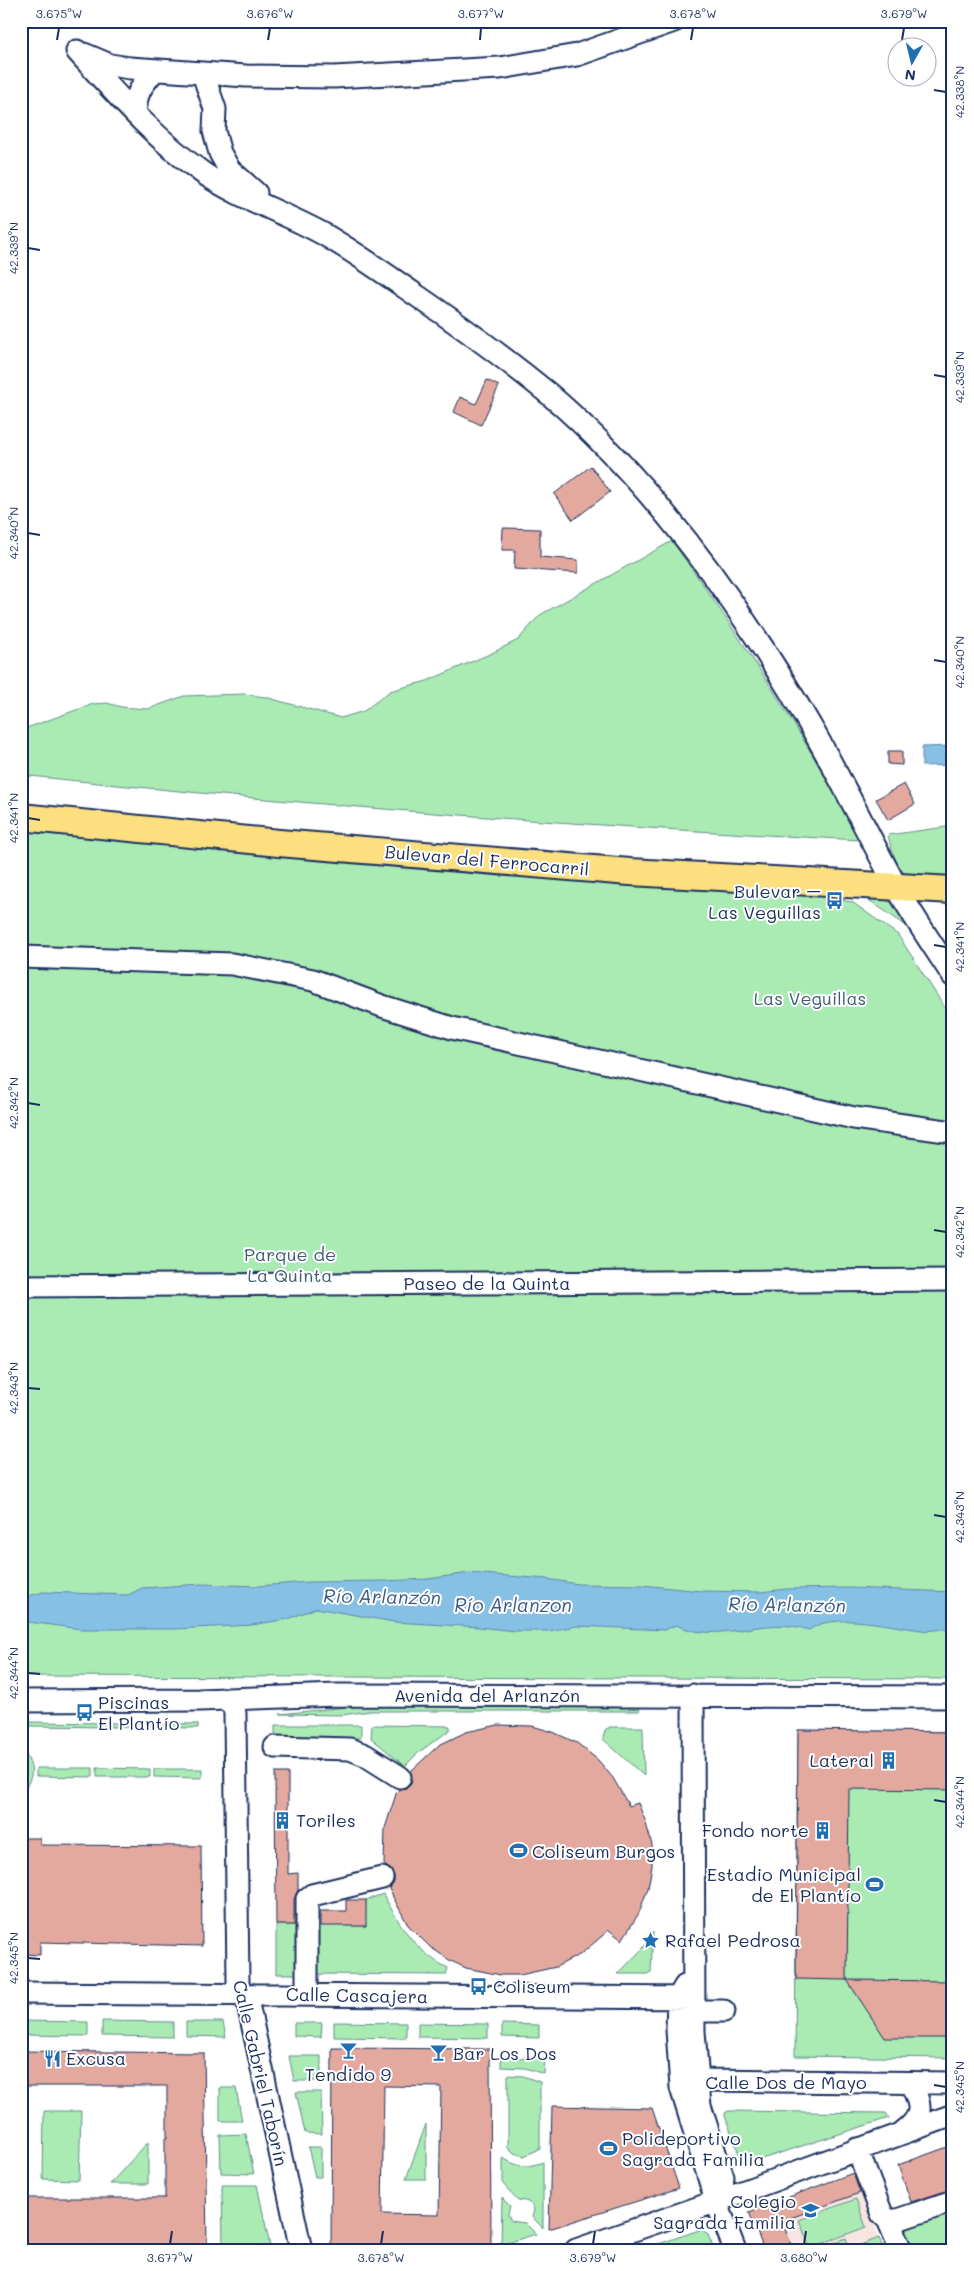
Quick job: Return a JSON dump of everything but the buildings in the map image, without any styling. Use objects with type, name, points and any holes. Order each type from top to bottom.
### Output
[{"type":"main road","name":"Bulevar del Ferrocarril","points":[[21,818],[279,844],[620,871],[953,890]]},
{"type":"street","points":[[674,21],[577,55],[500,68],[334,77],[246,76],[154,71],[110,65],[77,51],[136,114],[165,142],[204,174],[238,193],[277,210],[330,238],[477,337],[550,396],[610,454],[665,515],[706,566],[754,636],[813,731],[898,888],[953,976]]},
{"type":"street","points":[[136,114],[135,101],[138,91],[154,71]]},
{"type":"street","points":[[203,74],[214,109],[217,142],[229,169],[277,210]]},
{"type":"street","points":[[214,109],[226,94],[246,76]]},
{"type":"street","points":[[21,957],[232,964],[313,980],[382,1006],[452,1028],[854,1118],[953,1132]]},
{"type":"street","name":"Paseo de la Quinta","points":[[21,1286],[953,1280]]},
{"type":"street","name":"Avenida del Arlanzón","points":[[231,1706],[316,1700],[338,1695],[953,1697]]},
{"type":"street","points":[[693,1695],[694,1965],[688,2002],[681,2088],[716,2202],[735,2250]]},
{"type":"street","points":[[21,1701],[199,1700],[231,1706]]},
{"type":"street","name":"Calle Gabriel Taborín","points":[[231,1706],[238,1984],[248,2004],[301,2250]]},
{"type":"street","points":[[276,1747],[350,1749],[365,1755],[400,1777]]},
{"type":"street","points":[[306,1994],[307,1899],[312,1895],[382,1878]]},
{"type":"street","name":"Calle Cascajera","points":[[21,1993],[306,1994],[688,2002],[724,2011]]},
{"type":"street","points":[[688,2002],[700,2106],[723,2177],[722,2187],[716,2202]]},
{"type":"street","name":"Calle Dos de Mayo","points":[[688,2114],[687,2099],[691,2087],[698,2080],[953,2083]]},
{"type":"street","points":[[903,2133],[912,2126],[920,2112],[920,2102],[911,2084]]},
{"type":"street","points":[[576,2250],[716,2202],[953,2115]]},
{"type":"street","points":[[857,2149],[882,2214],[888,2220],[901,2250]]},
{"type":"street","points":[[888,2220],[897,2220],[953,2201]]},
{"type":"shaded area","name":"Colegio Sagrada Familia","points":[[854,2173],[884,2250],[764,2250],[749,2212]]},
{"type":"green space","points":[[672,541],[723,614],[795,725],[860,840],[440,814],[230,796],[21,775],[21,730],[93,704],[107,703],[121,707],[148,709],[184,696],[244,694],[265,697],[341,718],[364,711],[390,691],[427,681],[518,640],[540,615]]},
{"type":"green space","points":[[953,826],[952,881],[916,879],[902,871],[895,859],[888,835]]},
{"type":"green space","name":"Las Veguillas","points":[[21,829],[792,891],[852,902],[898,935],[953,1020],[953,1125],[855,1112],[453,1022],[314,972],[21,950]]},
{"type":"green space","points":[[863,896],[887,900],[899,911],[908,927]]},
{"type":"green space","name":"Parque de La Quinta","points":[[21,964],[232,971],[953,1139],[953,1679],[21,1676]]},
{"type":"green space","points":[[636,1704],[640,1708],[639,1711],[370,1711],[342,1715],[280,1714],[357,1706]]},
{"type":"green space","points":[[29,1722],[198,1724],[198,1728],[29,1726]]},
{"type":"green space","points":[[275,1725],[361,1725],[361,1738],[275,1738]]},
{"type":"green space","points":[[372,1725],[450,1726],[450,1730],[419,1752],[405,1766],[371,1738]]},
{"type":"green space","points":[[610,1727],[643,1727],[644,1776],[603,1739],[605,1730]]},
{"type":"green space","name":"Estadio Municipal de El Plantío","points":[[798,1730],[953,1732],[953,2058],[795,2056]]},
{"type":"green space","points":[[26,1755],[31,1772],[30,1780],[25,1789],[21,1788],[21,1757]]},
{"type":"green space","points":[[36,1768],[93,1768],[93,1777],[36,1776]]},
{"type":"green space","points":[[97,1768],[150,1769],[150,1777],[97,1777]]},
{"type":"green space","points":[[154,1769],[202,1769],[202,1778],[154,1777]]},
{"type":"green space","points":[[383,1894],[402,1927],[417,1946],[448,1968],[446,1975],[313,1974],[313,1925],[365,1926],[366,1900]]},
{"type":"green space","points":[[276,1925],[298,1925],[299,1974],[276,1974]]},
{"type":"green space","points":[[653,1932],[651,1972],[647,1974],[618,1974],[644,1947]]},
{"type":"green space","points":[[21,2021],[88,2022],[88,2036],[21,2035]]},
{"type":"green space","points":[[102,2021],[173,2022],[173,2037],[102,2036]]},
{"type":"green space","points":[[186,2022],[223,2022],[226,2037],[186,2036]]},
{"type":"green space","points":[[334,2022],[406,2023],[406,2038],[334,2037]]},
{"type":"green space","points":[[294,2023],[322,2023],[321,2037],[294,2036]]},
{"type":"green space","points":[[418,2023],[488,2024],[488,2038],[418,2037]]},
{"type":"green space","points":[[502,2024],[539,2025],[539,2038],[502,2037]]},
{"type":"green space","points":[[289,2056],[321,2056],[321,2081],[294,2081]]},
{"type":"green space","points":[[501,2057],[545,2059],[544,2074],[525,2068],[501,2067]]},
{"type":"green space","points":[[508,2075],[523,2076],[540,2082],[540,2149],[524,2156],[514,2153],[508,2147]]},
{"type":"green space","points":[[220,2088],[236,2088],[242,2121],[220,2121]]},
{"type":"green space","points":[[296,2092],[321,2092],[322,2134],[305,2133]]},
{"type":"green space","points":[[44,2111],[81,2111],[79,2180],[43,2179]]},
{"type":"green space","points":[[728,2111],[886,2113],[889,2118],[743,2165],[725,2116],[725,2113]]},
{"type":"green space","points":[[426,2124],[426,2179],[406,2179]]},
{"type":"green space","points":[[246,2134],[254,2174],[221,2173],[220,2135]]},
{"type":"green space","points":[[148,2142],[148,2184],[110,2184]]},
{"type":"green space","points":[[308,2147],[321,2147],[321,2177],[315,2177]]},
{"type":"green space","points":[[503,2158],[522,2166],[543,2162],[543,2228],[532,2217],[534,2210],[532,2205],[518,2200],[503,2184]]},
{"type":"green space","points":[[222,2185],[257,2185],[270,2246],[223,2246]]},
{"type":"green space","points":[[502,2198],[510,2206],[508,2214],[511,2221],[525,2223],[536,2234],[501,2245]]},
{"type":"green space","points":[[856,2199],[866,2227],[810,2248],[799,2220]]},
{"type":"green space","points":[[953,2210],[953,2250],[912,2250],[903,2227]]},
{"type":"green space","points":[[702,2229],[708,2235],[713,2247],[693,2250],[641,2250]]},
{"type":"green space","points":[[846,2238],[850,2249],[879,2238],[884,2250],[816,2250]]},
{"type":"water","points":[[953,746],[953,765],[922,766],[922,747]]},
{"type":"water","name":"Río Arlanzon","points":[[469,1573],[547,1579],[578,1584],[642,1585],[701,1591],[760,1592],[786,1589],[849,1588],[953,1592],[953,1628],[926,1630],[848,1621],[820,1624],[809,1630],[775,1625],[726,1632],[710,1632],[693,1631],[676,1625],[665,1630],[577,1626],[548,1631],[514,1631],[394,1622],[316,1608],[288,1619],[252,1625],[175,1629],[81,1629],[21,1621],[21,1598],[43,1592],[128,1595],[142,1588],[201,1584],[258,1586],[309,1582],[384,1581],[428,1579]]},
{"type":"place","name":"Bulevar – Las Veguillas","points":[[835,901]]},
{"type":"place","name":"Piscinas El Plantío","points":[[84,1712]]},
{"type":"place","name":"Lateral","points":[[888,1760]]},
{"type":"place","name":"Toriles","points":[[282,1820]]},
{"type":"place","name":"Fondo norte","points":[[823,1830]]},
{"type":"place","name":"Coliseum Burgos","points":[[518,1851]]},
{"type":"place","name":"Estadio Municipal de El Plantío","points":[[875,1884]]},
{"type":"place","name":"Rafael Pedrosa","points":[[651,1940]]},
{"type":"place","name":"Coliseum","points":[[479,1986]]},
{"type":"place","name":"Tendido 9","points":[[348,2051]]},
{"type":"place","name":"Bar Los Dos","points":[[439,2053]]},
{"type":"place","name":"Excusa","points":[[52,2058]]},
{"type":"place","name":"Polideportivo Sagrada Familia","points":[[608,2148]]},
{"type":"place","name":"Colegio Sagrada Familia","points":[[810,2211]]},
{"type":"water label","name":"Río Arlanzón","points":[[382,1596]]},
{"type":"water label","name":"Río Arlanzón","points":[[787,1604]]}]
